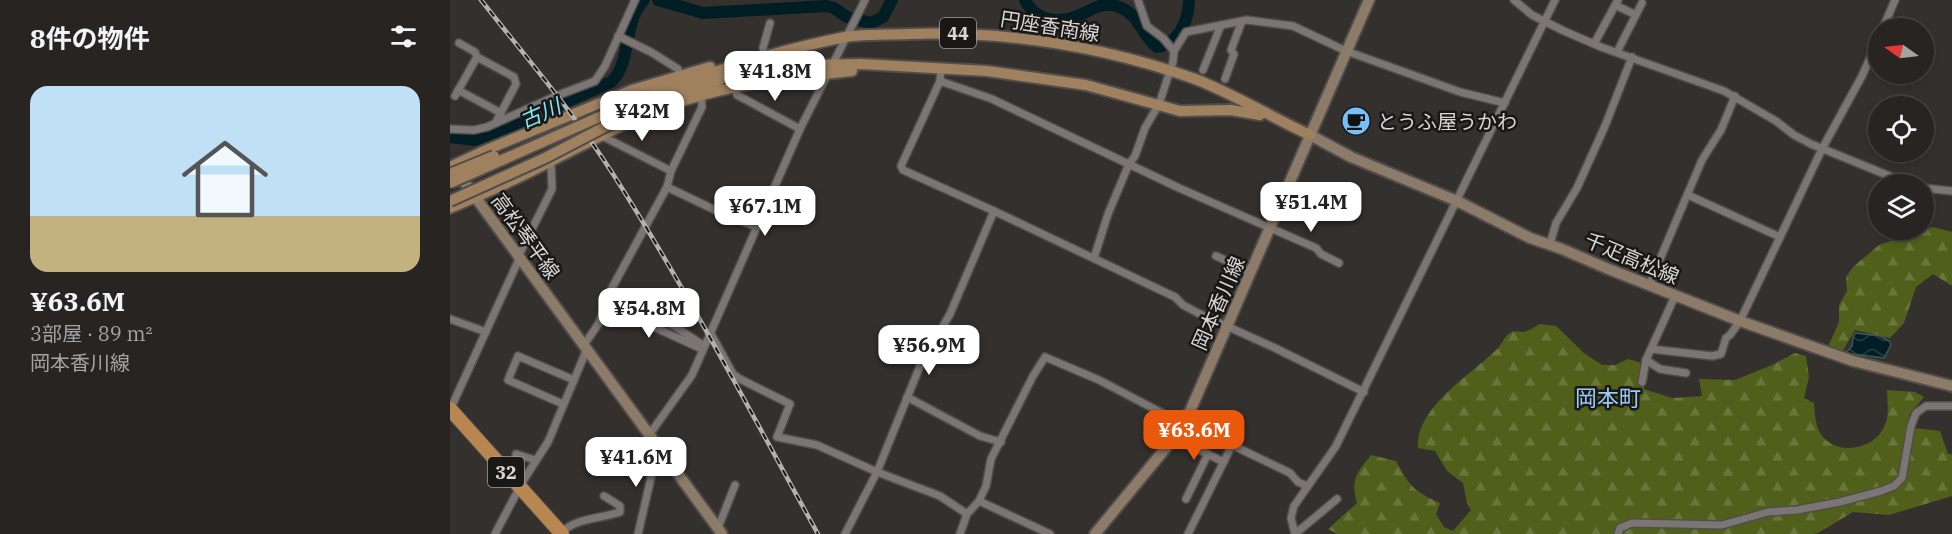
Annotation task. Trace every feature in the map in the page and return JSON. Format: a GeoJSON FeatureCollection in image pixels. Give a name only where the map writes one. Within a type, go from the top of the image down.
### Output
{"type":"FeatureCollection","features":[{"type":"Feature","properties":{"kind":"highway","name":"32"},"geometry":{"type":"LineString","coordinates":[[450,410],[518,491]]}},
{"type":"Feature","properties":{"kind":"highway","name":"32"},"geometry":{"type":"LineString","coordinates":[[450,422],[558,534]]}},
{"type":"Feature","properties":{"kind":"main road","name":"岡本香川線"},"geometry":{"type":"LineString","coordinates":[[1095,534],[1183,424],[1228,326],[1369,0]]}},
{"type":"Feature","properties":{"kind":"main road","name":"円座香南線"},"geometry":{"type":"LineString","coordinates":[[641,103],[751,60],[846,37],[946,33],[995,35],[1090,49],[1170,71],[1229,94],[1310,135]]}},
{"type":"Feature","properties":{"kind":"main road","name":"44"},"geometry":{"type":"LineString","coordinates":[[451,167],[542,125],[632,90],[738,60],[751,60]]}},
{"type":"Feature","properties":{"kind":"main road","name":"円座香南線"},"geometry":{"type":"LineString","coordinates":[[450,183],[597,117],[695,83],[780,68],[885,67],[1036,77],[1086,85],[1180,111],[1231,110],[1272,117]]}},
{"type":"Feature","properties":{"kind":"main road","name":"44"},"geometry":{"type":"LineString","coordinates":[[450,208],[666,106],[735,87],[830,69]]}},
{"type":"Feature","properties":{"kind":"main road","name":"44"},"geometry":{"type":"LineString","coordinates":[[450,201],[537,162],[641,103]]}},
{"type":"Feature","properties":{"kind":"main road","name":"44"},"geometry":{"type":"LineString","coordinates":[[451,167],[597,117]]}},
{"type":"Feature","properties":{"kind":"main road","name":"千疋高松線"},"geometry":{"type":"LineString","coordinates":[[1310,135],[1351,157],[1457,201],[1530,238],[1550,244],[1676,296],[1853,361],[1952,386]]}},
{"type":"Feature","properties":{"kind":"main road","name":"高松琴平線"},"geometry":{"type":"LineString","coordinates":[[451,167],[476,197],[720,531]]}},
{"type":"Feature","properties":{"kind":"street"},"geometry":{"type":"LineString","coordinates":[[450,129],[474,130],[596,81],[624,38],[635,0]]}},
{"type":"Feature","properties":{"kind":"street"},"geometry":{"type":"LineString","coordinates":[[649,435],[692,375],[800,129],[865,0]]}},
{"type":"Feature","properties":{"kind":"street"},"geometry":{"type":"LineString","coordinates":[[1138,0],[1147,26],[1172,50]]}},
{"type":"Feature","properties":{"kind":"street"},"geometry":{"type":"LineString","coordinates":[[1514,0],[1532,15],[1594,44],[1735,96],[1794,135],[1884,174]]}},
{"type":"Feature","properties":{"kind":"street"},"geometry":{"type":"LineString","coordinates":[[1337,499],[1295,534],[1291,518],[1292,512],[1307,486],[1336,446],[1364,392],[1555,0]]}},
{"type":"Feature","properties":{"kind":"street"},"geometry":{"type":"LineString","coordinates":[[1887,18],[1895,0]]}},
{"type":"Feature","properties":{"kind":"street"},"geometry":{"type":"LineString","coordinates":[[1594,44],[1616,3],[1635,15]]}},
{"type":"Feature","properties":{"kind":"street"},"geometry":{"type":"LineString","coordinates":[[1617,52],[1642,3]]}},
{"type":"Feature","properties":{"kind":"street"},"geometry":{"type":"LineString","coordinates":[[1225,79],[1234,54],[1231,50],[1242,21]]}},
{"type":"Feature","properties":{"kind":"street"},"geometry":{"type":"LineString","coordinates":[[1094,258],[1108,214],[1129,164],[1159,104],[1170,71],[1172,50],[1186,32],[1242,21],[1293,26],[1346,51],[1460,92],[1505,103]]}},
{"type":"Feature","properties":{"kind":"street"},"geometry":{"type":"LineString","coordinates":[[764,57],[763,48],[770,23]]}},
{"type":"Feature","properties":{"kind":"street"},"geometry":{"type":"LineString","coordinates":[[1203,70],[1221,25]]}},
{"type":"Feature","properties":{"kind":"street"},"geometry":{"type":"LineString","coordinates":[[624,38],[678,69],[680,75]]}},
{"type":"Feature","properties":{"kind":"street"},"geometry":{"type":"LineString","coordinates":[[459,43],[474,52],[477,57],[514,77],[516,84],[496,122]]}},
{"type":"Feature","properties":{"kind":"street"},"geometry":{"type":"LineString","coordinates":[[477,57],[456,93],[501,113]]}},
{"type":"Feature","properties":{"kind":"street"},"geometry":{"type":"LineString","coordinates":[[1550,244],[1556,223],[1577,188],[1605,126],[1632,57]]}},
{"type":"Feature","properties":{"kind":"street"},"geometry":{"type":"LineString","coordinates":[[1651,349],[1712,356],[1721,354],[1726,338],[1740,321],[1822,149],[1868,62]]}},
{"type":"Feature","properties":{"kind":"street"},"geometry":{"type":"LineString","coordinates":[[941,69],[940,81],[901,166],[903,170],[1175,297],[1183,306],[1364,392]]}},
{"type":"Feature","properties":{"kind":"street"},"geometry":{"type":"LineString","coordinates":[[940,81],[1004,104],[1129,164],[1316,248],[1321,254],[1339,263]]}},
{"type":"Feature","properties":{"kind":"street"},"geometry":{"type":"LineString","coordinates":[[735,87],[737,95],[800,129]]}},
{"type":"Feature","properties":{"kind":"street"},"geometry":{"type":"LineString","coordinates":[[495,534],[535,460],[548,442],[585,347],[599,322],[615,283],[667,187],[671,171],[702,107],[701,95]]}},
{"type":"Feature","properties":{"kind":"street"},"geometry":{"type":"LineString","coordinates":[[1649,285],[1702,160],[1721,130],[1735,96]]}},
{"type":"Feature","properties":{"kind":"street"},"geometry":{"type":"LineString","coordinates":[[534,107],[542,125]]}},
{"type":"Feature","properties":{"kind":"street"},"geometry":{"type":"LineString","coordinates":[[602,136],[671,171]]}},
{"type":"Feature","properties":{"kind":"street"},"geometry":{"type":"LineString","coordinates":[[450,410],[518,255],[552,189],[551,162]]}},
{"type":"Feature","properties":{"kind":"street"},"geometry":{"type":"LineString","coordinates":[[667,187],[756,227]]}},
{"type":"Feature","properties":{"kind":"street"},"geometry":{"type":"LineString","coordinates":[[1934,189],[1952,191]]}},
{"type":"Feature","properties":{"kind":"street"},"geometry":{"type":"LineString","coordinates":[[1688,195],[1780,237]]}},
{"type":"Feature","properties":{"kind":"street"},"geometry":{"type":"LineString","coordinates":[[845,534],[877,472],[920,366],[950,314],[994,211]]}},
{"type":"Feature","properties":{"kind":"street"},"geometry":{"type":"LineString","coordinates":[[1216,256],[1251,272]]}},
{"type":"Feature","properties":{"kind":"street"},"geometry":{"type":"LineString","coordinates":[[1642,382],[1646,360],[1676,296]]}},
{"type":"Feature","properties":{"kind":"street"},"geometry":{"type":"LineString","coordinates":[[606,305],[703,348]]}},
{"type":"Feature","properties":{"kind":"street"},"geometry":{"type":"LineString","coordinates":[[661,317],[703,348]]}},
{"type":"Feature","properties":{"kind":"street"},"geometry":{"type":"LineString","coordinates":[[450,319],[486,332]]}},
{"type":"Feature","properties":{"kind":"street"},"geometry":{"type":"LineString","coordinates":[[711,334],[733,374],[790,404],[777,438],[818,446],[940,496],[967,514]]}},
{"type":"Feature","properties":{"kind":"street"},"geometry":{"type":"LineString","coordinates":[[563,404],[508,380],[518,356],[574,380]]}},
{"type":"Feature","properties":{"kind":"street"},"geometry":{"type":"LineString","coordinates":[[960,534],[967,514],[979,501],[986,486],[991,459],[1045,357],[1099,380],[1183,424]]}},
{"type":"Feature","properties":{"kind":"street"},"geometry":{"type":"LineString","coordinates":[[1646,360],[1660,369],[1686,373]]}},
{"type":"Feature","properties":{"kind":"street"},"geometry":{"type":"LineString","coordinates":[[907,397],[980,436],[1000,442]]}},
{"type":"Feature","properties":{"kind":"street"},"geometry":{"type":"LineString","coordinates":[[1618,534],[1620,528],[1632,524],[1722,525],[1768,512],[1808,508],[1881,491],[1894,486],[1902,478],[1911,426],[1916,413],[1926,406],[1952,406]]}},
{"type":"Feature","properties":{"kind":"street"},"geometry":{"type":"LineString","coordinates":[[1174,438],[1224,462]]}},
{"type":"Feature","properties":{"kind":"street"},"geometry":{"type":"LineString","coordinates":[[1188,534],[1232,445],[1290,473],[1298,482],[1307,486]]}},
{"type":"Feature","properties":{"kind":"street"},"geometry":{"type":"LineString","coordinates":[[638,534],[658,447]]}},
{"type":"Feature","properties":{"kind":"street"},"geometry":{"type":"LineString","coordinates":[[516,454],[535,460]]}},
{"type":"Feature","properties":{"kind":"street"},"geometry":{"type":"LineString","coordinates":[[1186,499],[1208,454]]}},
{"type":"Feature","properties":{"kind":"street"},"geometry":{"type":"LineString","coordinates":[[720,531],[735,484]]}},
{"type":"Feature","properties":{"kind":"street"},"geometry":{"type":"LineString","coordinates":[[558,534],[569,526],[583,521],[620,512],[620,506],[604,496]]}},
{"type":"Feature","properties":{"kind":"street"},"geometry":{"type":"LineString","coordinates":[[979,501],[1050,534]]}},
{"type":"Feature","properties":{"kind":"green space"},"geometry":{"type":"Polygon","coordinates":[[[1934,227],[1952,232],[1952,286],[1933,274],[1916,287],[1904,323],[1890,338],[1855,330],[1842,352],[1827,349],[1839,322],[1839,305],[1847,291],[1846,277],[1853,267],[1879,245],[1894,240],[1934,240],[1934,227]]]}},
{"type":"Feature","properties":{"kind":"green space"},"geometry":{"type":"Polygon","coordinates":[[[1540,324],[1556,326],[1584,353],[1602,365],[1615,365],[1628,359],[1645,364],[1644,389],[1672,398],[1702,396],[1699,379],[1735,380],[1795,353],[1806,356],[1809,377],[1804,398],[1814,403],[1816,422],[1821,434],[1831,444],[1839,447],[1857,447],[1866,444],[1880,434],[1887,418],[1887,390],[1915,392],[1924,397],[1909,415],[1914,428],[1940,431],[1948,454],[1952,454],[1952,496],[1889,515],[1853,512],[1813,534],[1337,534],[1328,529],[1357,503],[1354,488],[1356,477],[1371,455],[1396,461],[1413,487],[1440,503],[1436,514],[1444,527],[1453,531],[1471,510],[1467,503],[1463,483],[1447,471],[1435,451],[1418,448],[1420,433],[1436,405],[1499,347],[1508,334],[1523,332],[1540,324]]]}},
{"type":"Feature","properties":{"kind":"water"},"geometry":{"type":"Polygon","coordinates":[[[1855,333],[1880,336],[1889,341],[1891,345],[1884,358],[1846,353],[1852,346],[1855,333]]]}},
{"type":"Feature","properties":{"kind":"waterway","name":"古川"},"geometry":{"type":"LineString","coordinates":[[450,137],[474,140],[486,137],[611,82],[622,65],[633,20],[644,0]]}},
{"type":"Feature","properties":{"kind":"waterway","name":"古川"},"geometry":{"type":"LineString","coordinates":[[658,0],[703,13],[826,6],[834,8],[847,17],[871,23],[883,17],[892,0]]}},
{"type":"Feature","properties":{"kind":"waterway","name":"古川"},"geometry":{"type":"LineString","coordinates":[[1025,0],[1034,12],[1054,20],[1069,18],[1100,6],[1116,6],[1130,14],[1157,47],[1171,42],[1181,30],[1187,15],[1189,0]]}},
{"type":"Feature","properties":{"kind":"railway"},"geometry":{"type":"LineString","coordinates":[[481,0],[566,107],[613,174],[693,307],[818,534]]}},
{"type":"Feature","properties":{"kind":"place","name":"とうふ屋うかわ"},"geometry":{"type":"Point","coordinates":[1356,121]}},
{"type":"Feature","properties":{"kind":"district","name":"岡本町"},"geometry":{"type":"Point","coordinates":[1608,397]}}]}
